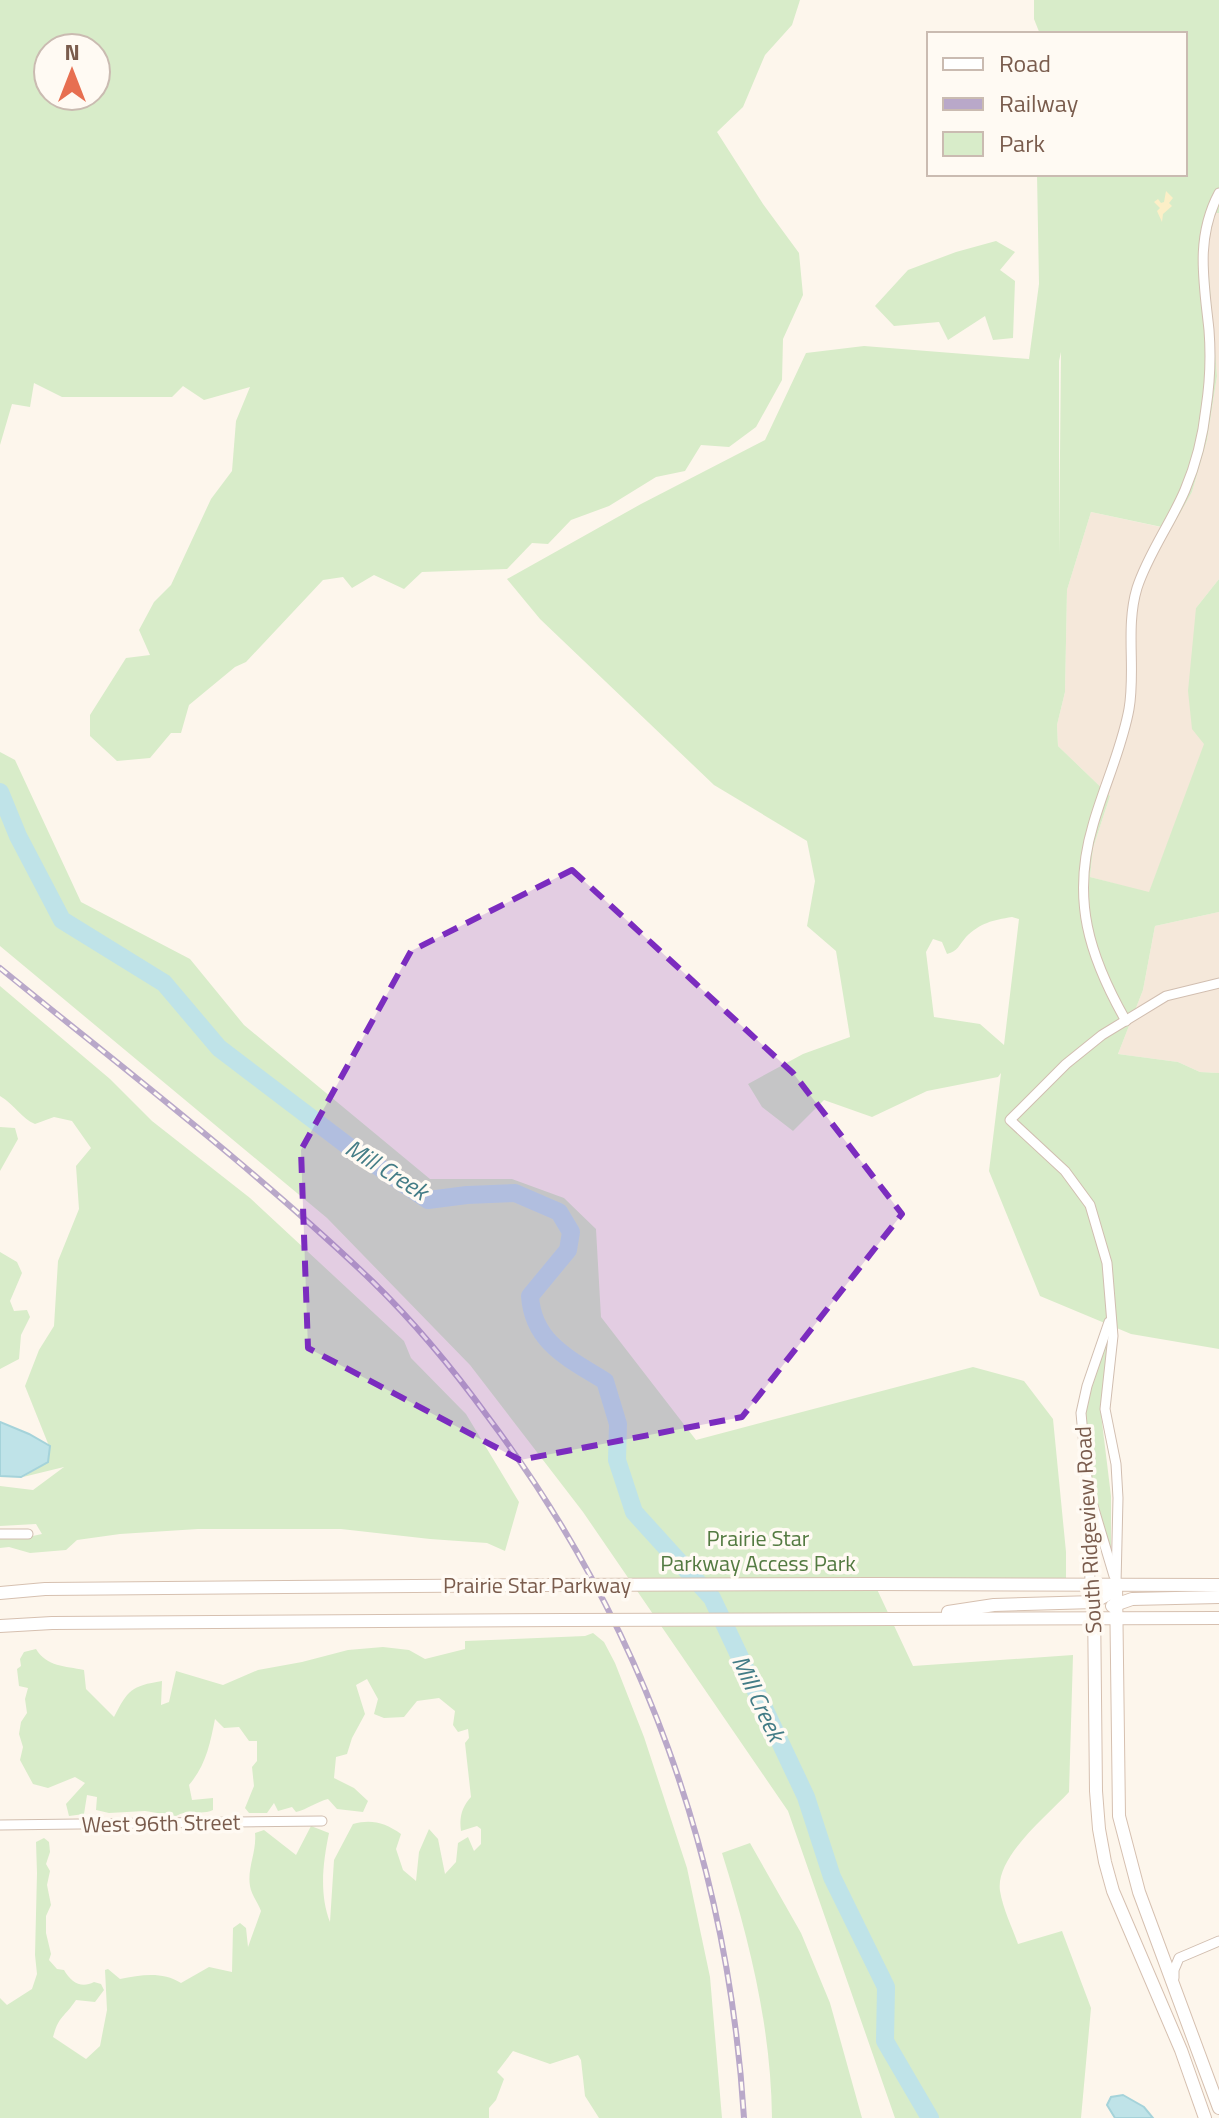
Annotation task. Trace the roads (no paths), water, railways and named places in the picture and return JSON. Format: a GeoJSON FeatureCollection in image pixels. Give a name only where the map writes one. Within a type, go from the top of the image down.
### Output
{"type":"FeatureCollection","features":[{"type":"Feature","properties":{"kind":"main road","name":"South Ridgeview Road"},"geometry":{"type":"LineString","coordinates":[[1090,1584],[1094,1602],[1096,1791],[1105,1862],[1113,1891],[1181,2050],[1205,2118]]}},
{"type":"Feature","properties":{"kind":"main road","name":"South Ridgeview Road"},"geometry":{"type":"LineString","coordinates":[[1116,1584],[1122,1602],[1117,1617],[1119,1816],[1139,1892],[1219,2108]]}},
{"type":"Feature","properties":{"kind":"main road"},"geometry":{"type":"LineString","coordinates":[[928,1618],[994,1605],[1094,1602],[1107,1595],[1116,1584]]}},
{"type":"Feature","properties":{"kind":"main road","name":"Prairie Star Parkway"},"geometry":{"type":"LineString","coordinates":[[0,1593],[45,1589],[549,1585],[1219,1585]]}},
{"type":"Feature","properties":{"kind":"main road"},"geometry":{"type":"LineString","coordinates":[[1093,1618],[1122,1602],[1219,1597]]}},
{"type":"Feature","properties":{"kind":"main road"},"geometry":{"type":"LineString","coordinates":[[1122,1602],[1149,1617]]}},
{"type":"Feature","properties":{"kind":"main road","name":"Prairie Star Parkway"},"geometry":{"type":"LineString","coordinates":[[0,1626],[68,1623],[1219,1618]]}},
{"type":"Feature","properties":{"kind":"street"},"geometry":{"type":"LineString","coordinates":[[1126,1021],[1093,956],[1085,915],[1083,874],[1093,825],[1129,709],[1134,601],[1141,579],[1184,492],[1202,433],[1210,358],[1203,247],[1210,213],[1219,193]]}},
{"type":"Feature","properties":{"kind":"street"},"geometry":{"type":"LineString","coordinates":[[1111,1311],[1107,1263],[1090,1205],[1065,1171],[1010,1120],[1066,1064],[1126,1021],[1166,996],[1219,983]]}},
{"type":"Feature","properties":{"kind":"street","name":"South Ridgeview Road"},"geometry":{"type":"LineString","coordinates":[[1090,1584],[1088,1489],[1081,1413],[1111,1311]]}},
{"type":"Feature","properties":{"kind":"street","name":"South Ridgeview Road"},"geometry":{"type":"LineString","coordinates":[[1111,1311],[1113,1336],[1105,1409],[1116,1464],[1116,1584]]}},
{"type":"Feature","properties":{"kind":"street"},"geometry":{"type":"LineString","coordinates":[[1088,1489],[1116,1584]]}},
{"type":"Feature","properties":{"kind":"street"},"geometry":{"type":"LineString","coordinates":[[0,1534],[28,1534]]}},
{"type":"Feature","properties":{"kind":"street","name":"West 96th Street"},"geometry":{"type":"LineString","coordinates":[[0,1825],[322,1821]]}},
{"type":"Feature","properties":{"kind":"street"},"geometry":{"type":"LineString","coordinates":[[1173,1985],[1179,1958],[1219,1941]]}},
{"type":"Feature","properties":{"kind":"street"},"geometry":{"type":"LineString","coordinates":[[1160,1949],[1179,1958]]}},
{"type":"Feature","properties":{"kind":"water"},"geometry":{"type":"Polygon","coordinates":[[[0,1422],[50,1446],[48,1462],[21,1477],[0,1476],[0,1422]]]}},
{"type":"Feature","properties":{"kind":"water"},"geometry":{"type":"Polygon","coordinates":[[[1123,2095],[1144,2107],[1153,2118],[1115,2118],[1107,2105],[1111,2097],[1123,2095]]]}},
{"type":"Feature","properties":{"kind":"waterway","name":"Mill Creek"},"geometry":{"type":"LineString","coordinates":[[0,792],[18,836],[62,920],[164,983],[219,1048],[352,1149],[428,1200],[515,1193],[559,1212],[571,1232],[568,1250],[530,1296],[538,1326],[556,1348],[605,1381],[618,1424],[617,1460],[634,1512],[712,1598],[806,1797],[832,1877],[886,1987],[885,2041],[930,2118]]}},
{"type":"Feature","properties":{"kind":"railway"},"geometry":{"type":"LineString","coordinates":[[0,968],[236,1160],[372,1281],[418,1329],[461,1381],[543,1496],[591,1577],[633,1662],[668,1748],[697,1838],[719,1929],[735,2023],[744,2118]]}},
{"type":"Feature","properties":{"kind":"park label","name":"Prairie Star Parkway Access Park"},"geometry":{"type":"Point","coordinates":[758,1550]}}]}
